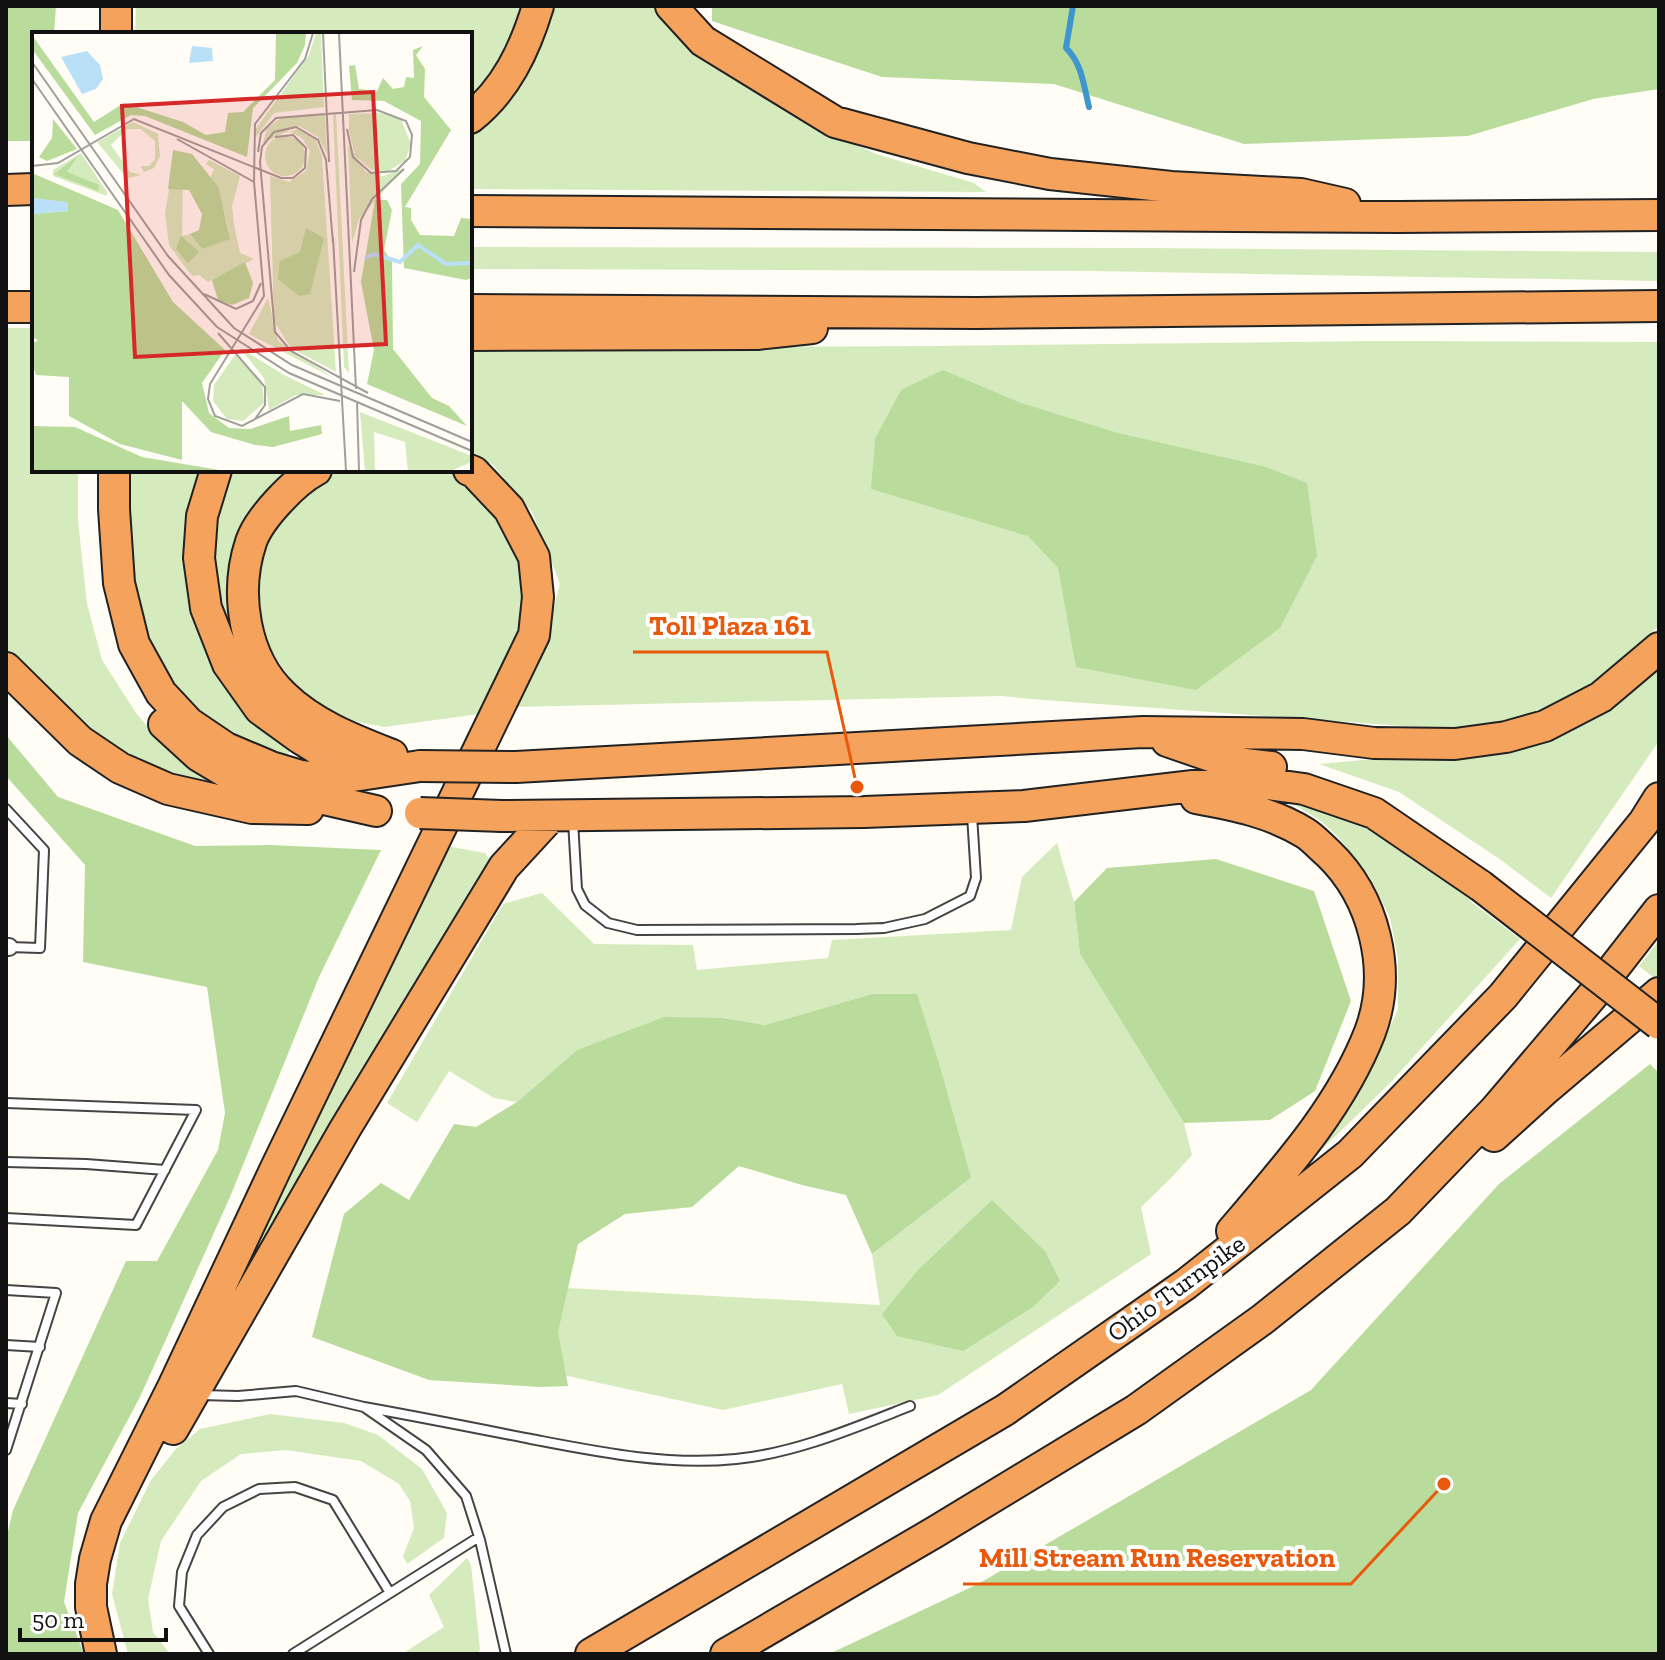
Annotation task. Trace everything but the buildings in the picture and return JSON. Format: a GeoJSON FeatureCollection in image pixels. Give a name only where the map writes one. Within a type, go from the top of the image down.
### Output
{"type":"FeatureCollection","features":[{"type":"Feature","properties":{"kind":"highway"},"geometry":{"type":"LineString","coordinates":[[97,6],[98,32]]}},
{"type":"Feature","properties":{"kind":"highway"},"geometry":{"type":"LineString","coordinates":[[116,6],[116,32]]}},
{"type":"Feature","properties":{"kind":"highway"},"geometry":{"type":"LineString","coordinates":[[472,116],[486,106],[511,72],[528,40],[538,6]]}},
{"type":"Feature","properties":{"kind":"highway"},"geometry":{"type":"LineString","coordinates":[[671,6],[703,41],[835,122],[968,158],[1050,174],[1171,187],[1301,194],[1398,217]]}},
{"type":"Feature","properties":{"kind":"highway"},"geometry":{"type":"LineString","coordinates":[[6,190],[32,189]]}},
{"type":"Feature","properties":{"kind":"highway"},"geometry":{"type":"LineString","coordinates":[[6,208],[32,208]]}},
{"type":"Feature","properties":{"kind":"highway"},"geometry":{"type":"LineString","coordinates":[[472,211],[1398,217],[1659,215]]}},
{"type":"Feature","properties":{"kind":"highway"},"geometry":{"type":"LineString","coordinates":[[472,310],[977,313],[1659,306]]}},
{"type":"Feature","properties":{"kind":"highway"},"geometry":{"type":"LineString","coordinates":[[6,307],[32,307]]}},
{"type":"Feature","properties":{"kind":"highway"},"geometry":{"type":"LineString","coordinates":[[472,335],[757,334],[977,313]]}},
{"type":"Feature","properties":{"kind":"highway"},"geometry":{"type":"LineString","coordinates":[[118,1654],[109,1632],[106,1588],[114,1544],[183,1390],[276,1168],[534,635],[538,597],[534,557],[509,509],[472,471]]}},
{"type":"Feature","properties":{"kind":"highway"},"geometry":{"type":"LineString","coordinates":[[95,472],[104,605],[127,671],[156,717],[199,756],[229,774],[262,785],[376,811]]}},
{"type":"Feature","properties":{"kind":"highway"},"geometry":{"type":"LineString","coordinates":[[114,472],[119,583],[134,644],[161,693],[189,723],[226,748],[301,776],[333,779],[420,766]]}},
{"type":"Feature","properties":{"kind":"highway"},"geometry":{"type":"LineString","coordinates":[[215,472],[202,516],[199,558],[206,608],[228,664],[260,709],[321,751],[345,759],[420,766],[516,767],[1143,732],[1303,734],[1374,743],[1455,744],[1506,737],[1545,726],[1601,697],[1659,648]]}},
{"type":"Feature","properties":{"kind":"highway"},"geometry":{"type":"LineString","coordinates":[[312,472],[276,503],[252,539],[243,577],[245,620],[258,663],[283,696],[314,720],[420,766]]}},
{"type":"Feature","properties":{"kind":"highway"},"geometry":{"type":"LineString","coordinates":[[6,668],[80,741],[120,768],[168,789],[252,808],[502,816],[864,812],[1024,806],[1193,786],[1268,784],[1304,789],[1374,813],[1484,877],[1659,1024]]}},
{"type":"Feature","properties":{"kind":"highway"},"geometry":{"type":"LineString","coordinates":[[1143,732],[1228,762],[1315,773],[1392,806],[1484,877],[1659,1003]]}},
{"type":"Feature","properties":{"kind":"highway"},"geometry":{"type":"LineString","coordinates":[[1154,791],[1236,805],[1273,816],[1308,834],[1337,861],[1360,894],[1375,933],[1381,975],[1371,1030],[1349,1077],[1297,1154],[1186,1284]]}},
{"type":"Feature","properties":{"kind":"highway","name":"Ohio Turnpike"},"geometry":{"type":"LineString","coordinates":[[591,1654],[1005,1410],[1186,1284],[1350,1154],[1503,996],[1644,822],[1659,798]]}},
{"type":"Feature","properties":{"kind":"highway"},"geometry":{"type":"LineString","coordinates":[[101,1654],[91,1607],[91,1584],[106,1521],[504,867],[562,816]]}},
{"type":"Feature","properties":{"kind":"highway"},"geometry":{"type":"LineString","coordinates":[[729,1652],[1136,1410],[1263,1319],[1398,1211],[1495,1110],[1592,996],[1659,910]]}},
{"type":"Feature","properties":{"kind":"highway"},"geometry":{"type":"LineString","coordinates":[[1398,1211],[1448,1176],[1659,993]]}},
{"type":"Feature","properties":{"kind":"lane"},"geometry":{"type":"LineString","coordinates":[[562,816],[577,889],[585,905],[608,923],[637,930],[856,929],[884,928],[925,919],[970,896],[976,878],[972,807]]}},
{"type":"Feature","properties":{"kind":"lane"},"geometry":{"type":"LineString","coordinates":[[6,809],[44,850],[40,948],[8,947]]}},
{"type":"Feature","properties":{"kind":"lane"},"geometry":{"type":"LineString","coordinates":[[6,1103],[196,1110],[136,1225],[6,1218]]}},
{"type":"Feature","properties":{"kind":"lane"},"geometry":{"type":"LineString","coordinates":[[6,1162],[165,1170]]}},
{"type":"Feature","properties":{"kind":"lane"},"geometry":{"type":"LineString","coordinates":[[6,1290],[56,1293],[6,1450]]}},
{"type":"Feature","properties":{"kind":"lane"},"geometry":{"type":"LineString","coordinates":[[6,1345],[40,1347]]}},
{"type":"Feature","properties":{"kind":"lane"},"geometry":{"type":"LineString","coordinates":[[183,1390],[238,1396],[296,1391],[610,1454],[688,1462],[738,1459],[784,1450],[910,1406]]}},
{"type":"Feature","properties":{"kind":"lane"},"geometry":{"type":"LineString","coordinates":[[6,1403],[22,1404]]}},
{"type":"Feature","properties":{"kind":"lane"},"geometry":{"type":"LineString","coordinates":[[364,1407],[426,1450],[466,1496],[479,1537],[506,1654]]}},
{"type":"Feature","properties":{"kind":"lane"},"geometry":{"type":"LineString","coordinates":[[209,1654],[179,1606],[182,1572],[197,1535],[223,1507],[259,1489],[295,1487],[333,1500],[390,1593]]}},
{"type":"Feature","properties":{"kind":"lane"},"geometry":{"type":"LineString","coordinates":[[293,1654],[479,1537]]}},
{"type":"Feature","properties":{"kind":"green space"},"geometry":{"type":"Polygon","coordinates":[[[6,6],[56,6],[54,32],[32,32],[32,141],[6,141],[6,6]]]}},
{"type":"Feature","properties":{"kind":"green space"},"geometry":{"type":"Polygon","coordinates":[[[136,6],[520,6],[512,33],[496,65],[472,99],[472,32],[135,32],[136,6]]]}},
{"type":"Feature","properties":{"kind":"green space"},"geometry":{"type":"Polygon","coordinates":[[[547,6],[658,6],[704,58],[762,95],[876,154],[974,183],[986,192],[472,189],[472,132],[547,6]]]}},
{"type":"Feature","properties":{"kind":"green space"},"geometry":{"type":"Polygon","coordinates":[[[712,6],[1659,6],[1659,89],[1593,99],[1468,136],[1244,144],[1054,84],[882,77],[712,21],[712,6]]]}},
{"type":"Feature","properties":{"kind":"green space"},"geometry":{"type":"Polygon","coordinates":[[[472,247],[1659,252],[1659,281],[1091,271],[472,269],[472,247]]]}},
{"type":"Feature","properties":{"kind":"green space"},"geometry":{"type":"Polygon","coordinates":[[[6,328],[32,328],[32,472],[78,472],[78,521],[87,604],[102,660],[136,713],[158,739],[252,798],[159,774],[116,749],[41,695],[6,662],[6,328]]]}},
{"type":"Feature","properties":{"kind":"green space"},"geometry":{"type":"Polygon","coordinates":[[[1377,341],[1659,342],[1659,625],[1622,663],[1548,716],[1475,730],[1001,696],[513,707],[538,666],[560,584],[532,512],[492,464],[472,455],[472,351],[1377,341]]]}},
{"type":"Feature","properties":{"kind":"green space"},"geometry":{"type":"Polygon","coordinates":[[[943,370],[1021,403],[1118,433],[1266,467],[1307,483],[1317,556],[1280,628],[1196,690],[1076,667],[1058,568],[1028,536],[871,489],[875,439],[901,390],[943,370]]]}},
{"type":"Feature","properties":{"kind":"green space"},"geometry":{"type":"Polygon","coordinates":[[[129,472],[208,472],[189,581],[292,741],[287,759],[241,742],[195,708],[161,672],[138,613],[128,523],[129,472]]]}},
{"type":"Feature","properties":{"kind":"green space"},"geometry":{"type":"Polygon","coordinates":[[[229,472],[286,472],[275,481],[252,510],[239,656],[215,598],[212,510],[229,472]]]}},
{"type":"Feature","properties":{"kind":"green space"},"geometry":{"type":"Polygon","coordinates":[[[458,472],[483,488],[524,561],[524,619],[479,714],[384,727],[358,722],[327,710],[291,681],[266,642],[257,609],[259,560],[277,523],[326,473],[458,472]]]}},
{"type":"Feature","properties":{"kind":"green space"},"geometry":{"type":"Polygon","coordinates":[[[1659,664],[1659,741],[1551,898],[1501,860],[1399,792],[1319,764],[1452,752],[1514,752],[1606,708],[1659,664]]]}},
{"type":"Feature","properties":{"kind":"green space"},"geometry":{"type":"Polygon","coordinates":[[[6,735],[58,797],[195,846],[270,845],[381,850],[319,977],[230,1197],[140,1397],[78,1513],[64,1602],[84,1654],[6,1654],[6,1540],[13,1510],[126,1261],[157,1261],[218,1150],[225,1113],[207,987],[83,962],[85,865],[6,776],[6,735]]]}},
{"type":"Feature","properties":{"kind":"green space"},"geometry":{"type":"Polygon","coordinates":[[[1295,805],[1316,806],[1392,837],[1474,894],[1470,901],[1520,939],[1390,1083],[1314,1157],[1373,1065],[1398,1009],[1398,958],[1390,918],[1370,877],[1339,838],[1321,821],[1295,805]]]}},
{"type":"Feature","properties":{"kind":"green space"},"geometry":{"type":"Polygon","coordinates":[[[1057,843],[1074,902],[1080,954],[1184,1123],[1192,1155],[1141,1207],[1151,1254],[938,1395],[849,1414],[842,1384],[723,1410],[421,1344],[423,1280],[880,1305],[872,1254],[971,1178],[872,994],[765,1025],[723,1018],[577,1050],[517,1102],[494,1098],[449,1071],[417,1122],[387,1103],[503,904],[542,893],[594,944],[693,945],[697,970],[828,958],[832,940],[1011,930],[1022,877],[1057,843]]]}},
{"type":"Feature","properties":{"kind":"green space"},"geometry":{"type":"Polygon","coordinates":[[[447,846],[485,853],[490,860],[243,1291],[224,1300],[447,846]]]}},
{"type":"Feature","properties":{"kind":"green space"},"geometry":{"type":"Polygon","coordinates":[[[1216,859],[1314,891],[1351,1001],[1315,1091],[1270,1120],[1184,1123],[1080,954],[1074,902],[1107,868],[1216,859]]]}},
{"type":"Feature","properties":{"kind":"green space"},"geometry":{"type":"Polygon","coordinates":[[[1659,940],[1659,980],[1658,981],[1639,966],[1659,940]]]}},
{"type":"Feature","properties":{"kind":"green space"},"geometry":{"type":"Polygon","coordinates":[[[872,994],[917,994],[971,1178],[872,1254],[846,1195],[739,1166],[692,1207],[625,1214],[578,1244],[558,1332],[568,1386],[429,1380],[312,1337],[344,1214],[381,1183],[409,1200],[454,1124],[476,1127],[517,1102],[577,1050],[664,1017],[723,1018],[765,1025],[872,994]]]}},
{"type":"Feature","properties":{"kind":"green space"},"geometry":{"type":"Polygon","coordinates":[[[1650,1064],[1659,1073],[1659,1654],[829,1654],[978,1584],[1311,1390],[1499,1184],[1650,1064]]]}},
{"type":"Feature","properties":{"kind":"green space"},"geometry":{"type":"Polygon","coordinates":[[[992,1200],[1045,1251],[1060,1281],[1033,1307],[963,1351],[897,1336],[882,1314],[919,1269],[992,1200]]]}},
{"type":"Feature","properties":{"kind":"green space"},"geometry":{"type":"Polygon","coordinates":[[[270,1414],[344,1423],[378,1435],[422,1469],[447,1513],[444,1538],[407,1564],[403,1556],[414,1528],[410,1501],[399,1484],[361,1461],[286,1450],[241,1454],[201,1481],[161,1541],[148,1599],[153,1632],[170,1654],[128,1654],[112,1594],[120,1543],[151,1480],[176,1449],[200,1429],[270,1414]]]}},
{"type":"Feature","properties":{"kind":"green space"},"geometry":{"type":"Polygon","coordinates":[[[467,1558],[471,1565],[478,1654],[402,1654],[444,1627],[429,1595],[467,1558]]]}},
{"type":"Feature","properties":{"kind":"waterway"},"geometry":{"type":"LineString","coordinates":[[1073,6],[1066,48],[1079,68],[1089,107]]}},
{"type":"Feature","properties":{"kind":"place","name":"Toll Plaza 161"},"geometry":{"type":"Point","coordinates":[857,787]}},
{"type":"Feature","properties":{"kind":"place","name":"Mill Stream Run Reservation"},"geometry":{"type":"Point","coordinates":[1444,1484]}}]}
